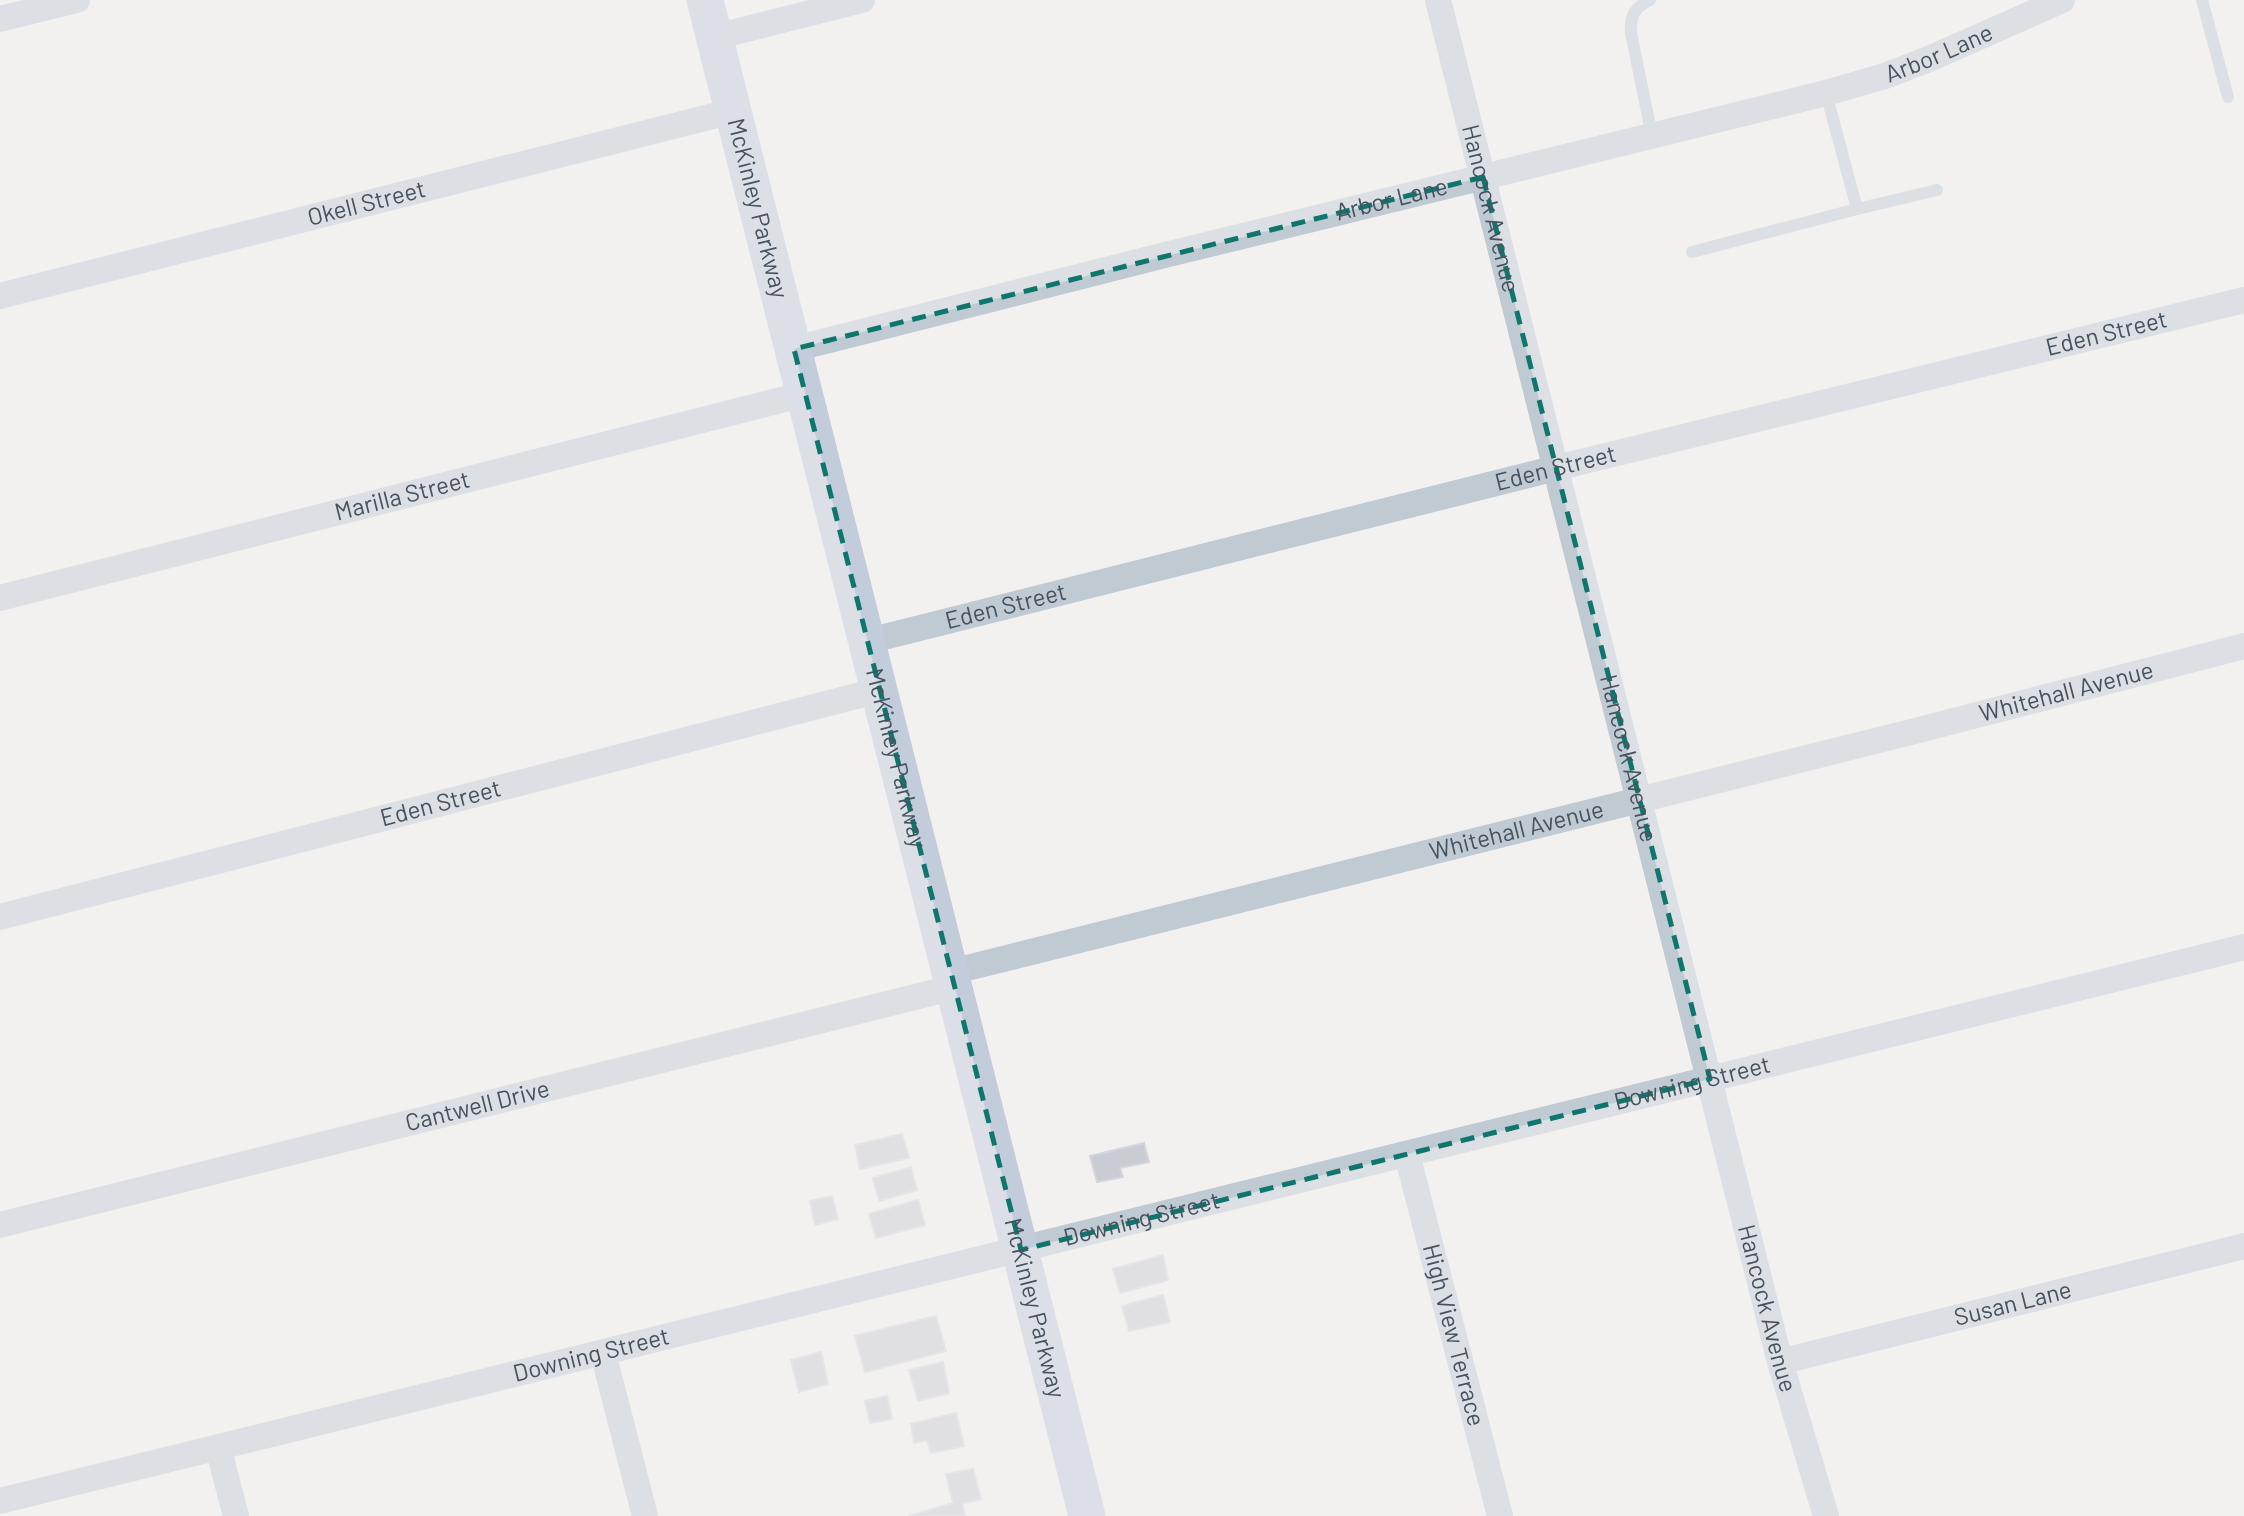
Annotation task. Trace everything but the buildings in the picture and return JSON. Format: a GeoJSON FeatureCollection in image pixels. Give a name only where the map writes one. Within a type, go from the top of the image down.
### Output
{"type":"FeatureCollection","features":[{"type":"Feature","properties":{"kind":"street"},"geometry":{"type":"LineString","coordinates":[[1,14],[77,0]]}},
{"type":"Feature","properties":{"kind":"street","name":"McKinley Parkway"},"geometry":{"type":"LineString","coordinates":[[705,0],[1087,1516]]}},
{"type":"Feature","properties":{"kind":"street"},"geometry":{"type":"LineString","coordinates":[[715,37],[862,0]]}},
{"type":"Feature","properties":{"kind":"street","name":"Hancock Avenue"},"geometry":{"type":"LineString","coordinates":[[1438,0],[1780,1362],[1826,1516]]}},
{"type":"Feature","properties":{"kind":"street","name":"Arbor Lane"},"geometry":{"type":"LineString","coordinates":[[794,349],[1826,93],[1885,76],[1929,59],[2062,0]]}},
{"type":"Feature","properties":{"kind":"street","name":"Okell Street"},"geometry":{"type":"LineString","coordinates":[[0,296],[733,111]]}},
{"type":"Feature","properties":{"kind":"street","name":"Eden Street"},"geometry":{"type":"LineString","coordinates":[[868,641],[1556,468],[2244,300]]}},
{"type":"Feature","properties":{"kind":"street","name":"Marilla Street"},"geometry":{"type":"LineString","coordinates":[[0,598],[805,394]]}},
{"type":"Feature","properties":{"kind":"street","name":"Whitehall Avenue"},"geometry":{"type":"LineString","coordinates":[[953,980],[1640,800],[2244,646]]}},
{"type":"Feature","properties":{"kind":"street","name":"Eden Street"},"geometry":{"type":"LineString","coordinates":[[0,917],[880,690]]}},
{"type":"Feature","properties":{"kind":"street","name":"Downing Street"},"geometry":{"type":"LineString","coordinates":[[0,1501],[2244,947]]}},
{"type":"Feature","properties":{"kind":"street","name":"Cantwell Drive"},"geometry":{"type":"LineString","coordinates":[[0,1225],[953,980]]}},
{"type":"Feature","properties":{"kind":"street","name":"High View Terrace"},"geometry":{"type":"LineString","coordinates":[[1407,1154],[1500,1516]]}},
{"type":"Feature","properties":{"kind":"street","name":"Susan Lane"},"geometry":{"type":"LineString","coordinates":[[1780,1362],[2244,1246]]}},
{"type":"Feature","properties":{"kind":"street"},"geometry":{"type":"LineString","coordinates":[[603,1353],[645,1516]]}},
{"type":"Feature","properties":{"kind":"street"},"geometry":{"type":"LineString","coordinates":[[218,1447],[236,1516]]}},
{"type":"Feature","properties":{"kind":"lane"},"geometry":{"type":"LineString","coordinates":[[1650,0],[1634,10],[1630,20],[1652,136]]}},
{"type":"Feature","properties":{"kind":"lane"},"geometry":{"type":"LineString","coordinates":[[2202,0],[2228,97]]}},
{"type":"Feature","properties":{"kind":"lane"},"geometry":{"type":"LineString","coordinates":[[1826,93],[1857,209]]}},
{"type":"Feature","properties":{"kind":"lane"},"geometry":{"type":"LineString","coordinates":[[1692,252],[1937,190]]}},
{"type":"Feature","properties":{"kind":"highlighted area"},"geometry":{"type":"Polygon","coordinates":[[[1483,177],[1710,1079],[1021,1250],[794,349],[1483,177]]]}}]}
